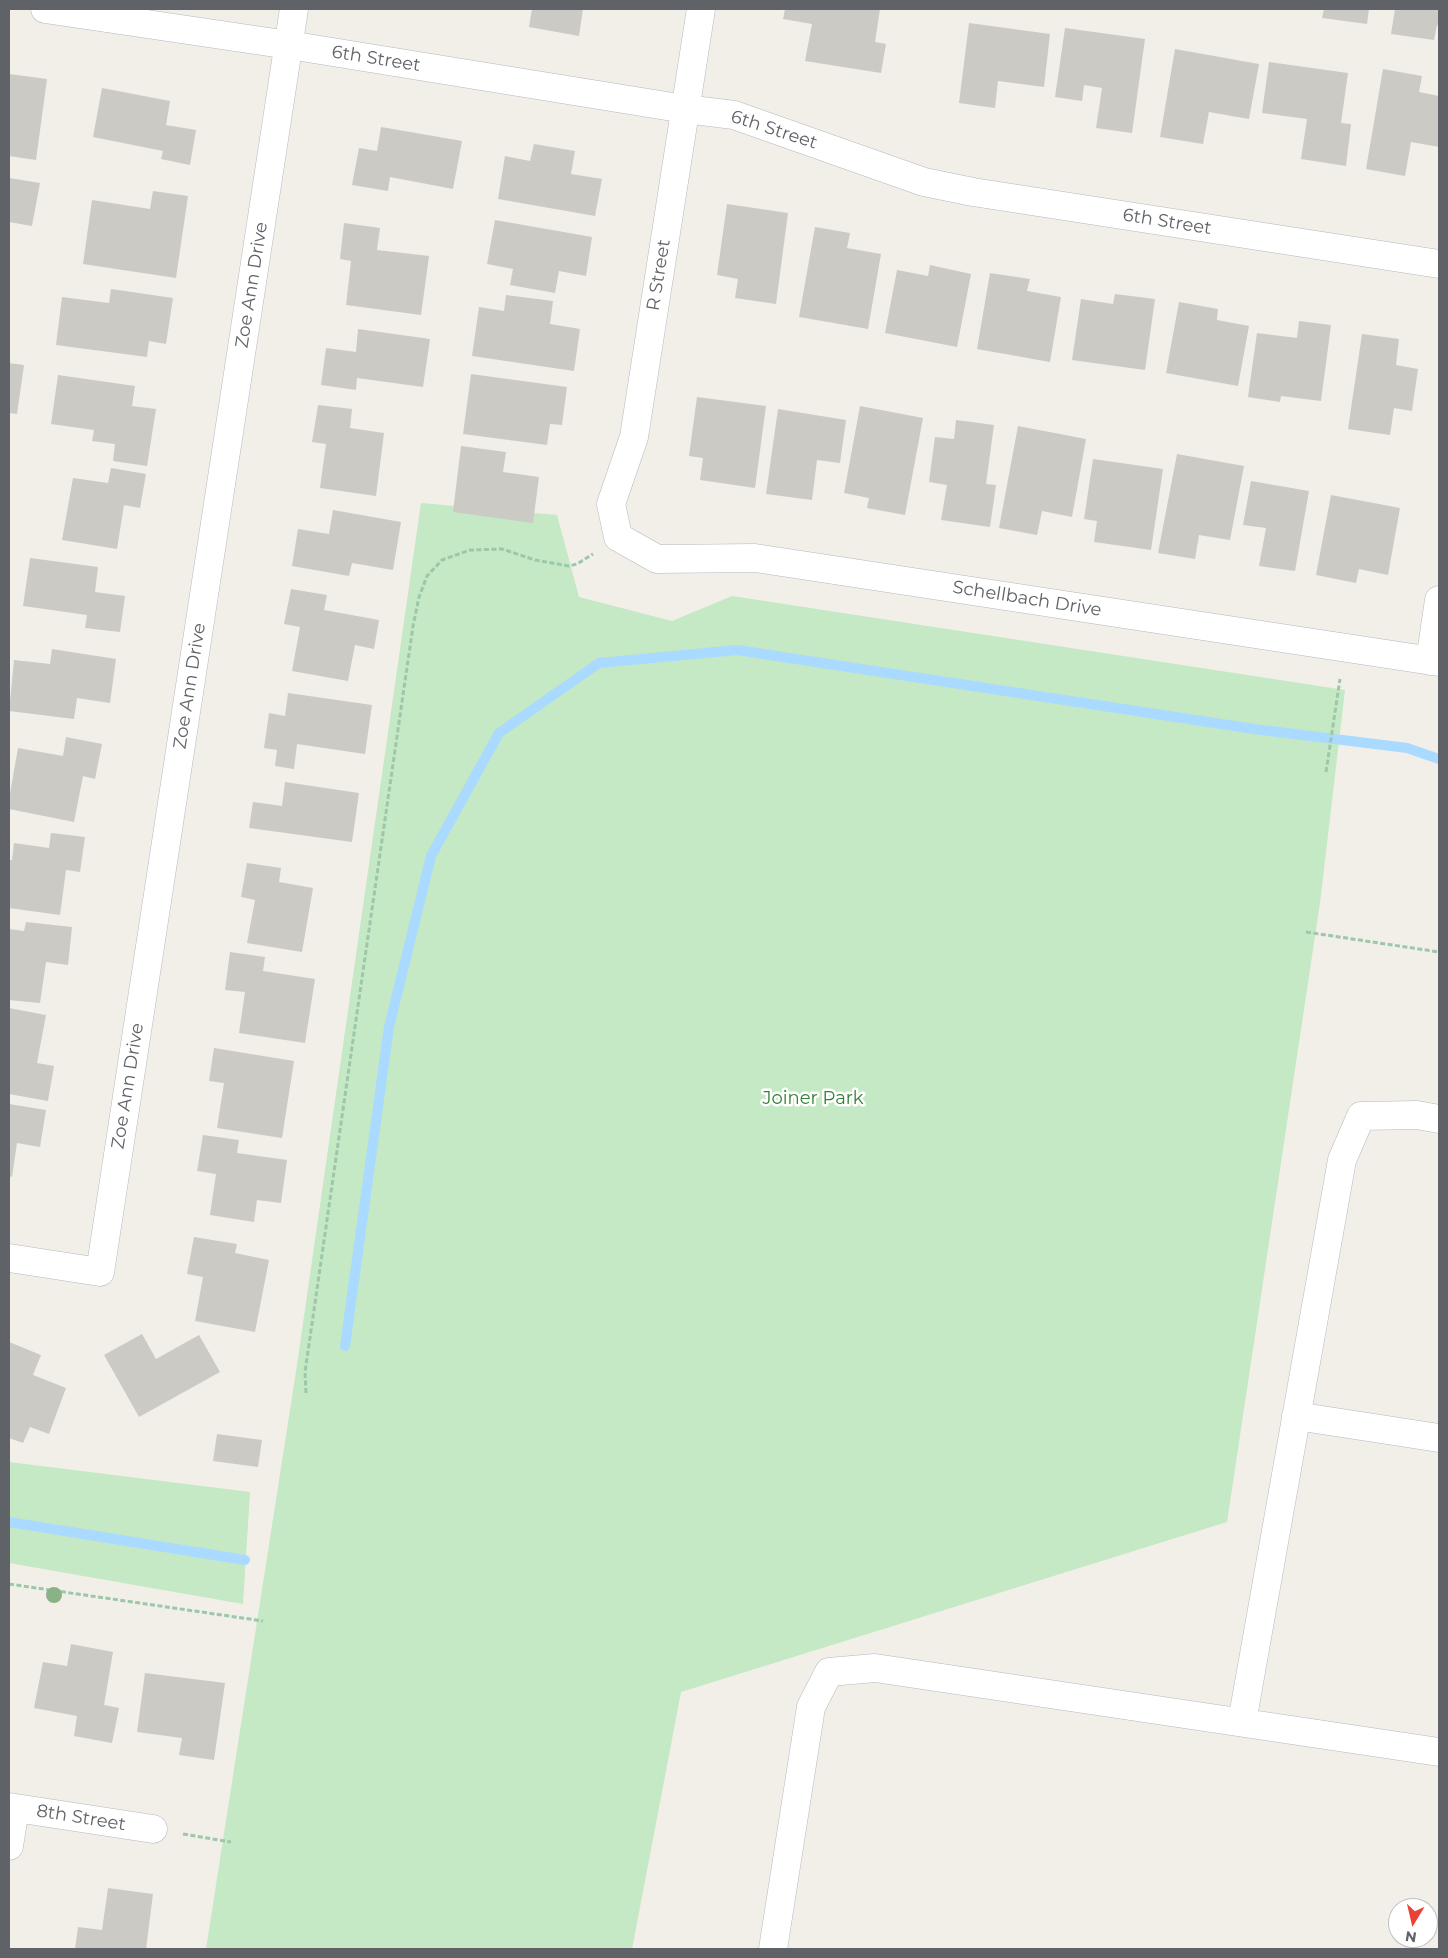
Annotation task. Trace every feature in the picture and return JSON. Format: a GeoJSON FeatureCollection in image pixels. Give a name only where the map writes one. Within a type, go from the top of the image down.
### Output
{"type":"FeatureCollection","features":[{"type":"Feature","properties":{"kind":"street","name":"6th Street"},"geometry":{"type":"LineString","coordinates":[[45,9],[289,45],[685,109],[734,115],[932,183],[973,192],[1439,264]]}},
{"type":"Feature","properties":{"kind":"street","name":"Zoe Ann Drive"},"geometry":{"type":"LineString","coordinates":[[9,1258],[100,1272],[294,9]]}},
{"type":"Feature","properties":{"kind":"street","name":"R Street"},"geometry":{"type":"LineString","coordinates":[[618,537],[611,504],[634,437],[701,9]]}},
{"type":"Feature","properties":{"kind":"street","name":"Schellbach Drive"},"geometry":{"type":"LineString","coordinates":[[618,537],[657,559],[755,558],[1435,661]]}},
{"type":"Feature","properties":{"kind":"street"},"geometry":{"type":"LineString","coordinates":[[1435,661],[1439,600]]}},
{"type":"Feature","properties":{"kind":"street"},"geometry":{"type":"LineString","coordinates":[[1242,1722],[1342,1160],[1361,1116],[1417,1115],[1439,1119]]}},
{"type":"Feature","properties":{"kind":"street"},"geometry":{"type":"LineString","coordinates":[[1296,1416],[1439,1438]]}},
{"type":"Feature","properties":{"kind":"street"},"geometry":{"type":"LineString","coordinates":[[773,1949],[811,1707],[829,1672],[875,1668],[1439,1752]]}},
{"type":"Feature","properties":{"kind":"street"},"geometry":{"type":"LineString","coordinates":[[9,1846],[12,1807]]}},
{"type":"Feature","properties":{"kind":"street","name":"8th Street"},"geometry":{"type":"LineString","coordinates":[[12,1807],[153,1829]]}},
{"type":"Feature","properties":{"kind":"path"},"geometry":{"type":"LineString","coordinates":[[306,1393],[306,1362],[413,626],[419,597],[427,576],[442,560],[470,550],[502,549],[535,560],[569,566],[577,564],[618,537]]}},
{"type":"Feature","properties":{"kind":"path"},"geometry":{"type":"LineString","coordinates":[[1326,772],[1337,704]]}},
{"type":"Feature","properties":{"kind":"path"},"geometry":{"type":"LineString","coordinates":[[1306,932],[1439,952]]}},
{"type":"Feature","properties":{"kind":"path"},"geometry":{"type":"LineString","coordinates":[[9,1584],[263,1622]]}},
{"type":"Feature","properties":{"kind":"path"},"geometry":{"type":"LineString","coordinates":[[153,1829],[230,1842]]}},
{"type":"Feature","properties":{"kind":"green space","name":"Joiner Park"},"geometry":{"type":"Polygon","coordinates":[[[421,503],[557,515],[579,597],[672,621],[732,596],[1345,690],[1320,903],[1227,1522],[681,1692],[632,1949],[206,1949],[297,1365],[421,503]]]}},
{"type":"Feature","properties":{"kind":"green space"},"geometry":{"type":"Polygon","coordinates":[[[9,1462],[250,1492],[243,1604],[9,1563],[9,1462]]]}},
{"type":"Feature","properties":{"kind":"building"},"geometry":{"type":"Polygon","coordinates":[[[532,9],[583,9],[579,36],[529,27],[532,9]]]}},
{"type":"Feature","properties":{"kind":"building"},"geometry":{"type":"Polygon","coordinates":[[[785,9],[880,9],[875,42],[886,44],[881,73],[805,61],[812,24],[783,19],[785,9]]]}},
{"type":"Feature","properties":{"kind":"building"},"geometry":{"type":"Polygon","coordinates":[[[1324,9],[1369,9],[1367,24],[1322,18],[1324,9]]]}},
{"type":"Feature","properties":{"kind":"building"},"geometry":{"type":"Polygon","coordinates":[[[1395,9],[1439,9],[1439,25],[1437,25],[1434,40],[1391,34],[1395,9]]]}},
{"type":"Feature","properties":{"kind":"building"},"geometry":{"type":"Polygon","coordinates":[[[969,23],[1050,34],[1044,87],[998,81],[995,108],[959,103],[969,23]]]}},
{"type":"Feature","properties":{"kind":"building"},"geometry":{"type":"Polygon","coordinates":[[[1065,28],[1145,39],[1132,133],[1096,128],[1102,88],[1084,85],[1082,101],[1055,97],[1065,28]]]}},
{"type":"Feature","properties":{"kind":"building"},"geometry":{"type":"Polygon","coordinates":[[[1175,49],[1259,64],[1249,119],[1209,112],[1203,144],[1160,137],[1175,49]]]}},
{"type":"Feature","properties":{"kind":"building"},"geometry":{"type":"Polygon","coordinates":[[[1269,62],[1348,73],[1341,123],[1351,124],[1346,166],[1301,159],[1307,119],[1262,113],[1269,62]]]}},
{"type":"Feature","properties":{"kind":"building"},"geometry":{"type":"Polygon","coordinates":[[[1383,69],[1422,76],[1419,92],[1439,96],[1439,147],[1411,142],[1405,176],[1366,169],[1383,69]]]}},
{"type":"Feature","properties":{"kind":"building"},"geometry":{"type":"Polygon","coordinates":[[[9,74],[47,79],[36,160],[9,156],[9,74]]]}},
{"type":"Feature","properties":{"kind":"building"},"geometry":{"type":"Polygon","coordinates":[[[102,88],[170,101],[166,125],[196,130],[190,165],[161,159],[163,151],[93,137],[102,88]]]}},
{"type":"Feature","properties":{"kind":"building"},"geometry":{"type":"Polygon","coordinates":[[[381,127],[462,141],[453,189],[390,177],[388,191],[352,185],[359,148],[377,151],[381,127]]]}},
{"type":"Feature","properties":{"kind":"building"},"geometry":{"type":"Polygon","coordinates":[[[534,144],[575,151],[571,174],[602,179],[595,216],[498,199],[505,156],[530,161],[534,144]]]}},
{"type":"Feature","properties":{"kind":"building"},"geometry":{"type":"Polygon","coordinates":[[[9,178],[40,183],[32,226],[9,222],[9,178]]]}},
{"type":"Feature","properties":{"kind":"building"},"geometry":{"type":"Polygon","coordinates":[[[153,191],[188,196],[176,278],[83,264],[92,200],[150,209],[153,191]]]}},
{"type":"Feature","properties":{"kind":"building"},"geometry":{"type":"Polygon","coordinates":[[[727,204],[788,213],[776,304],[735,298],[738,279],[717,275],[727,204]]]}},
{"type":"Feature","properties":{"kind":"building"},"geometry":{"type":"Polygon","coordinates":[[[495,220],[592,237],[586,276],[559,271],[555,293],[510,285],[513,269],[487,264],[495,220]]]}},
{"type":"Feature","properties":{"kind":"building"},"geometry":{"type":"Polygon","coordinates":[[[344,223],[380,228],[377,250],[429,256],[421,315],[346,305],[351,261],[340,259],[344,223]]]}},
{"type":"Feature","properties":{"kind":"building"},"geometry":{"type":"Polygon","coordinates":[[[815,227],[850,233],[847,248],[881,254],[868,329],[799,317],[815,227]]]}},
{"type":"Feature","properties":{"kind":"building"},"geometry":{"type":"Polygon","coordinates":[[[930,265],[971,274],[957,347],[885,333],[897,270],[928,276],[930,265]]]}},
{"type":"Feature","properties":{"kind":"building"},"geometry":{"type":"Polygon","coordinates":[[[990,273],[1030,279],[1027,291],[1061,297],[1050,362],[977,349],[990,273]]]}},
{"type":"Feature","properties":{"kind":"building"},"geometry":{"type":"Polygon","coordinates":[[[111,289],[173,298],[166,344],[149,341],[147,357],[56,345],[62,297],[109,303],[111,289]]]}},
{"type":"Feature","properties":{"kind":"building"},"geometry":{"type":"Polygon","coordinates":[[[1115,294],[1155,299],[1145,370],[1072,360],[1081,299],[1113,304],[1115,294]]]}},
{"type":"Feature","properties":{"kind":"building"},"geometry":{"type":"Polygon","coordinates":[[[506,295],[553,301],[550,324],[580,329],[574,371],[472,356],[479,307],[504,311],[506,295]]]}},
{"type":"Feature","properties":{"kind":"building"},"geometry":{"type":"Polygon","coordinates":[[[1179,302],[1218,309],[1217,320],[1249,326],[1238,386],[1166,373],[1179,302]]]}},
{"type":"Feature","properties":{"kind":"building"},"geometry":{"type":"Polygon","coordinates":[[[1299,321],[1331,325],[1321,401],[1281,396],[1280,402],[1248,397],[1257,333],[1297,338],[1299,321]]]}},
{"type":"Feature","properties":{"kind":"building"},"geometry":{"type":"Polygon","coordinates":[[[358,329],[430,339],[423,387],[357,378],[356,390],[321,385],[326,348],[356,352],[358,329]]]}},
{"type":"Feature","properties":{"kind":"building"},"geometry":{"type":"Polygon","coordinates":[[[1362,334],[1399,339],[1396,365],[1418,369],[1412,411],[1394,408],[1390,435],[1348,429],[1362,334]]]}},
{"type":"Feature","properties":{"kind":"building"},"geometry":{"type":"Polygon","coordinates":[[[9,363],[24,365],[17,414],[9,413],[9,363]]]}},
{"type":"Feature","properties":{"kind":"building"},"geometry":{"type":"Polygon","coordinates":[[[471,374],[567,387],[562,425],[550,424],[547,445],[463,434],[471,374]]]}},
{"type":"Feature","properties":{"kind":"building"},"geometry":{"type":"Polygon","coordinates":[[[58,375],[135,386],[132,406],[156,409],[147,466],[113,461],[115,444],[92,441],[94,430],[51,424],[58,375]]]}},
{"type":"Feature","properties":{"kind":"building"},"geometry":{"type":"Polygon","coordinates":[[[697,397],[766,406],[755,488],[700,480],[703,458],[689,456],[697,397]]]}},
{"type":"Feature","properties":{"kind":"building"},"geometry":{"type":"Polygon","coordinates":[[[318,405],[352,409],[350,428],[384,433],[376,496],[320,488],[326,444],[312,442],[318,405]]]}},
{"type":"Feature","properties":{"kind":"building"},"geometry":{"type":"Polygon","coordinates":[[[860,406],[923,418],[905,515],[867,508],[869,498],[844,493],[860,406]]]}},
{"type":"Feature","properties":{"kind":"building"},"geometry":{"type":"Polygon","coordinates":[[[778,409],[846,420],[840,463],[817,460],[812,500],[766,494],[778,409]]]}},
{"type":"Feature","properties":{"kind":"building"},"geometry":{"type":"Polygon","coordinates":[[[956,420],[994,425],[986,484],[996,485],[990,527],[941,520],[947,485],[929,482],[935,437],[954,439],[956,420]]]}},
{"type":"Feature","properties":{"kind":"building"},"geometry":{"type":"Polygon","coordinates":[[[1018,426],[1086,439],[1072,517],[1042,511],[1037,535],[999,528],[1018,426]]]}},
{"type":"Feature","properties":{"kind":"building"},"geometry":{"type":"Polygon","coordinates":[[[461,446],[506,452],[503,472],[539,477],[533,523],[453,512],[461,446]]]}},
{"type":"Feature","properties":{"kind":"building"},"geometry":{"type":"Polygon","coordinates":[[[1177,454],[1244,466],[1230,540],[1199,535],[1195,559],[1158,553],[1177,454]]]}},
{"type":"Feature","properties":{"kind":"building"},"geometry":{"type":"Polygon","coordinates":[[[1093,459],[1163,469],[1151,550],[1094,542],[1097,521],[1084,519],[1093,459]]]}},
{"type":"Feature","properties":{"kind":"building"},"geometry":{"type":"Polygon","coordinates":[[[111,468],[146,474],[140,508],[124,505],[117,549],[62,540],[73,478],[108,483],[111,468]]]}},
{"type":"Feature","properties":{"kind":"building"},"geometry":{"type":"Polygon","coordinates":[[[1251,481],[1309,491],[1295,571],[1259,566],[1266,528],[1243,525],[1251,481]]]}},
{"type":"Feature","properties":{"kind":"building"},"geometry":{"type":"Polygon","coordinates":[[[1331,495],[1400,508],[1388,575],[1359,569],[1356,583],[1316,575],[1331,495]]]}},
{"type":"Feature","properties":{"kind":"building"},"geometry":{"type":"Polygon","coordinates":[[[333,510],[401,522],[393,570],[352,563],[349,576],[292,566],[298,529],[329,534],[333,510]]]}},
{"type":"Feature","properties":{"kind":"building"},"geometry":{"type":"Polygon","coordinates":[[[30,558],[98,567],[95,592],[125,596],[120,632],[85,628],[87,615],[23,606],[30,558]]]}},
{"type":"Feature","properties":{"kind":"building"},"geometry":{"type":"Polygon","coordinates":[[[291,589],[327,595],[324,610],[379,620],[374,649],[355,645],[348,681],[292,671],[300,627],[284,624],[291,589]]]}},
{"type":"Feature","properties":{"kind":"building"},"geometry":{"type":"Polygon","coordinates":[[[52,649],[116,659],[110,703],[77,698],[74,719],[9,711],[14,660],[50,664],[52,649]]]}},
{"type":"Feature","properties":{"kind":"building"},"geometry":{"type":"Polygon","coordinates":[[[288,693],[372,705],[365,754],[297,744],[294,769],[275,766],[277,750],[264,748],[269,713],[285,716],[288,693]]]}},
{"type":"Feature","properties":{"kind":"building"},"geometry":{"type":"Polygon","coordinates":[[[66,737],[102,744],[95,779],[83,776],[74,822],[9,809],[18,748],[63,756],[66,737]]]}},
{"type":"Feature","properties":{"kind":"building"},"geometry":{"type":"Polygon","coordinates":[[[285,782],[359,793],[352,842],[249,828],[253,802],[282,806],[285,782]]]}},
{"type":"Feature","properties":{"kind":"building"},"geometry":{"type":"Polygon","coordinates":[[[51,833],[85,837],[80,872],[66,870],[60,915],[9,908],[9,860],[12,860],[14,843],[49,848],[51,833]]]}},
{"type":"Feature","properties":{"kind":"building"},"geometry":{"type":"Polygon","coordinates":[[[247,863],[281,868],[279,882],[313,888],[302,952],[247,943],[255,900],[241,897],[247,863]]]}},
{"type":"Feature","properties":{"kind":"building"},"geometry":{"type":"Polygon","coordinates":[[[26,922],[72,927],[68,965],[46,962],[40,1003],[9,1000],[9,929],[24,931],[26,922]]]}},
{"type":"Feature","properties":{"kind":"building"},"geometry":{"type":"Polygon","coordinates":[[[230,952],[265,957],[263,971],[315,979],[305,1043],[239,1033],[245,992],[225,990],[230,952]]]}},
{"type":"Feature","properties":{"kind":"building"},"geometry":{"type":"Polygon","coordinates":[[[9,1008],[46,1015],[37,1063],[54,1066],[48,1101],[9,1094],[9,1008]]]}},
{"type":"Feature","properties":{"kind":"building"},"geometry":{"type":"Polygon","coordinates":[[[214,1048],[294,1061],[282,1138],[217,1128],[224,1083],[209,1081],[214,1048]]]}},
{"type":"Feature","properties":{"kind":"building"},"geometry":{"type":"Polygon","coordinates":[[[9,1104],[46,1110],[40,1147],[17,1143],[12,1177],[9,1176],[9,1104]]]}},
{"type":"Feature","properties":{"kind":"building"},"geometry":{"type":"Polygon","coordinates":[[[203,1135],[239,1140],[237,1153],[287,1160],[281,1203],[257,1200],[254,1222],[210,1215],[216,1174],[197,1171],[203,1135]]]}},
{"type":"Feature","properties":{"kind":"building"},"geometry":{"type":"Polygon","coordinates":[[[194,1237],[237,1244],[235,1253],[269,1260],[255,1332],[195,1321],[203,1277],[187,1274],[194,1237]]]}},
{"type":"Feature","properties":{"kind":"building"},"geometry":{"type":"Polygon","coordinates":[[[142,1334],[156,1359],[199,1335],[220,1372],[139,1417],[104,1355],[142,1334]]]}},
{"type":"Feature","properties":{"kind":"building"},"geometry":{"type":"Polygon","coordinates":[[[9,1342],[41,1355],[33,1375],[66,1388],[49,1434],[30,1427],[23,1443],[9,1438],[9,1342]]]}},
{"type":"Feature","properties":{"kind":"building"},"geometry":{"type":"Polygon","coordinates":[[[217,1434],[262,1440],[258,1467],[213,1461],[217,1434]]]}},
{"type":"Feature","properties":{"kind":"building"},"geometry":{"type":"Polygon","coordinates":[[[71,1644],[113,1652],[104,1705],[119,1708],[112,1743],[74,1736],[77,1716],[34,1708],[43,1662],[67,1666],[71,1644]]]}},
{"type":"Feature","properties":{"kind":"building"},"geometry":{"type":"Polygon","coordinates":[[[145,1673],[225,1683],[214,1760],[179,1755],[182,1738],[137,1732],[145,1673]]]}},
{"type":"Feature","properties":{"kind":"building"},"geometry":{"type":"Polygon","coordinates":[[[108,1888],[153,1894],[146,1949],[75,1949],[78,1927],[102,1930],[108,1888]]]}},
{"type":"Feature","properties":{"kind":"waterway"},"geometry":{"type":"LineString","coordinates":[[345,1346],[389,1027],[431,856],[499,733],[599,663],[737,650],[1254,729],[1407,748],[1439,759]]}},
{"type":"Feature","properties":{"kind":"waterway"},"geometry":{"type":"LineString","coordinates":[[9,1522],[245,1560]]}}]}
